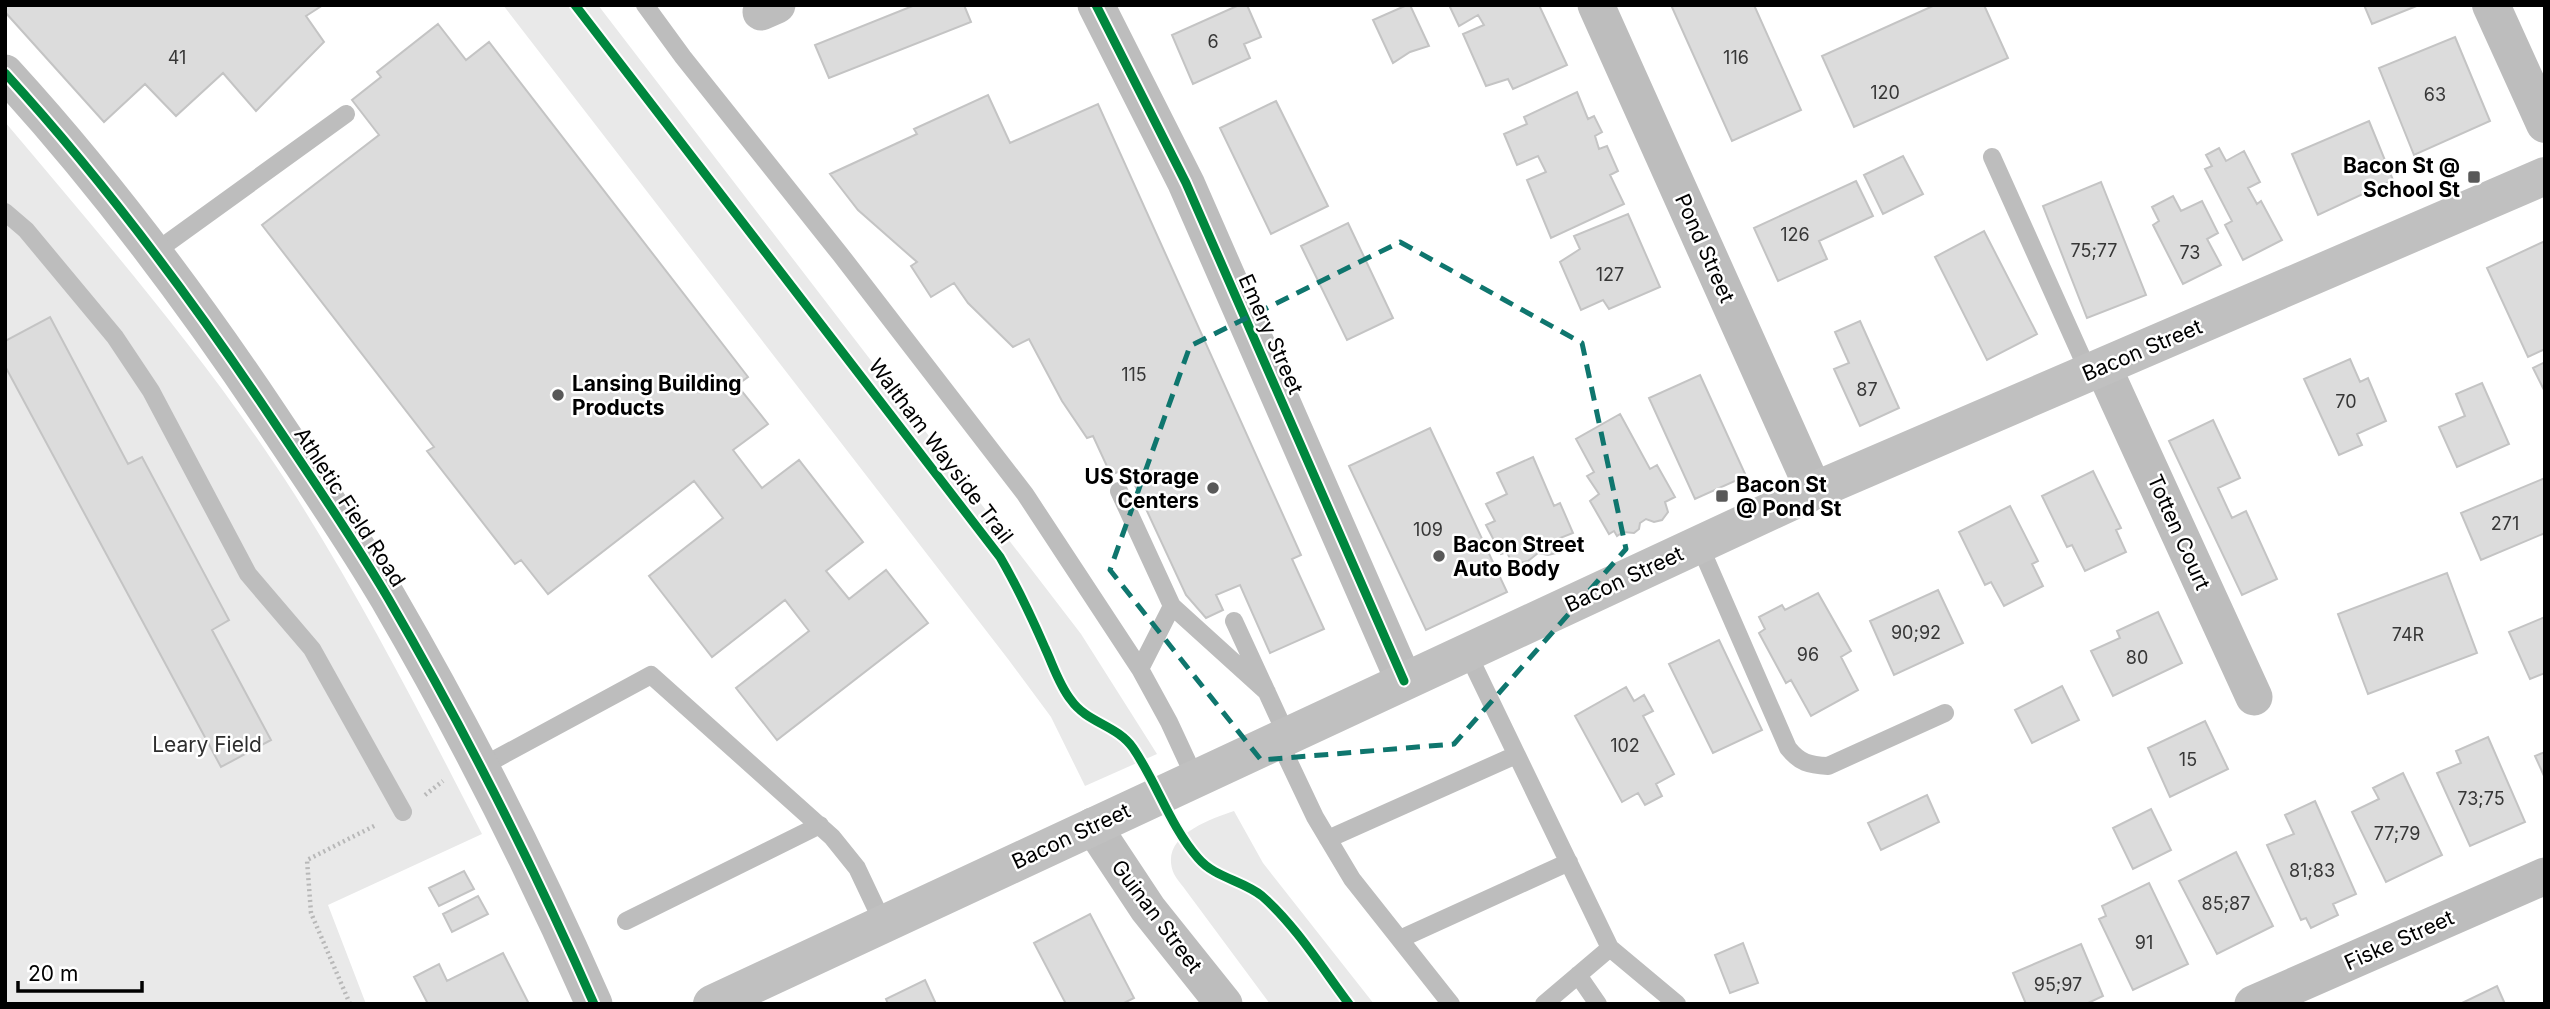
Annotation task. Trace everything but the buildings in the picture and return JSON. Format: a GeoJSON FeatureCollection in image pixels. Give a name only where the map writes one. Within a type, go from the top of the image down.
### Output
{"type":"FeatureCollection","features":[{"type":"Feature","properties":{"kind":"main road","name":"Bacon Street"},"geometry":{"type":"LineString","coordinates":[[712,1004],[1814,491],[2545,176]]}},
{"type":"Feature","properties":{"kind":"street","name":"Emery Street"},"geometry":{"type":"LineString","coordinates":[[1096,5],[1186,183],[1404,681]]}},
{"type":"Feature","properties":{"kind":"street","name":"Pond Street"},"geometry":{"type":"LineString","coordinates":[[1596,5],[1814,491]]}},
{"type":"Feature","properties":{"kind":"street"},"geometry":{"type":"LineString","coordinates":[[2491,5],[2545,124]]}},
{"type":"Feature","properties":{"kind":"street","name":"Athletic Field Road"},"geometry":{"type":"LineString","coordinates":[[5,73],[82,160],[155,252],[231,357],[379,584],[452,710],[594,1004]]}},
{"type":"Feature","properties":{"kind":"street","name":"Totten Court"},"geometry":{"type":"LineString","coordinates":[[2096,370],[2254,697]]}},
{"type":"Feature","properties":{"kind":"street","name":"Guinan Street"},"geometry":{"type":"LineString","coordinates":[[1093,826],[1143,902],[1224,1004]]}},
{"type":"Feature","properties":{"kind":"street","name":"Fiske Street"},"geometry":{"type":"LineString","coordinates":[[2253,1004],[2545,876]]}},
{"type":"Feature","properties":{"kind":"lane"},"geometry":{"type":"LineString","coordinates":[[645,5],[1025,494],[1140,669],[1195,778]]}},
{"type":"Feature","properties":{"kind":"lane"},"geometry":{"type":"LineString","coordinates":[[155,252],[345,114]]}},
{"type":"Feature","properties":{"kind":"lane"},"geometry":{"type":"LineString","coordinates":[[1992,157],[2096,370]]}},
{"type":"Feature","properties":{"kind":"lane"},"geometry":{"type":"LineString","coordinates":[[5,212],[26,230],[106,327],[151,391],[248,574],[312,649],[403,812]]}},
{"type":"Feature","properties":{"kind":"lane"},"geometry":{"type":"LineString","coordinates":[[1119,491],[1172,606],[1267,692]]}},
{"type":"Feature","properties":{"kind":"lane"},"geometry":{"type":"LineString","coordinates":[[1699,544],[1788,748],[1796,759],[1808,765],[1828,766],[1945,713]]}},
{"type":"Feature","properties":{"kind":"lane"},"geometry":{"type":"LineString","coordinates":[[1140,669],[1172,606]]}},
{"type":"Feature","properties":{"kind":"lane"},"geometry":{"type":"LineString","coordinates":[[1234,621],[1267,692],[1283,738],[1328,839],[1352,879],[1451,1004]]}},
{"type":"Feature","properties":{"kind":"lane"},"geometry":{"type":"LineString","coordinates":[[1466,652],[1610,948],[1677,1004]]}},
{"type":"Feature","properties":{"kind":"lane"},"geometry":{"type":"LineString","coordinates":[[478,762],[651,675],[820,825],[857,868],[883,923]]}},
{"type":"Feature","properties":{"kind":"lane"},"geometry":{"type":"LineString","coordinates":[[1328,839],[1516,755]]}},
{"type":"Feature","properties":{"kind":"lane"},"geometry":{"type":"LineString","coordinates":[[626,921],[820,825]]}},
{"type":"Feature","properties":{"kind":"lane"},"geometry":{"type":"LineString","coordinates":[[1400,939],[1569,862]]}},
{"type":"Feature","properties":{"kind":"lane"},"geometry":{"type":"LineString","coordinates":[[1544,1004],[1610,948]]}},
{"type":"Feature","properties":{"kind":"lane"},"geometry":{"type":"LineString","coordinates":[[1578,975],[1598,1004]]}},
{"type":"Feature","properties":{"kind":"path"},"geometry":{"type":"LineString","coordinates":[[403,812],[478,762]]}},
{"type":"Feature","properties":{"kind":"path"},"geometry":{"type":"LineString","coordinates":[[350,1004],[311,913],[307,860],[379,824]]}},
{"type":"Feature","properties":{"kind":"highlighted area"},"geometry":{"type":"Polygon","coordinates":[[[1400,242],[1582,343],[1626,549],[1454,744],[1261,760],[1110,570],[1190,346],[1400,242]]]}},
{"type":"Feature","properties":{"kind":"green space"},"geometry":{"type":"Polygon","coordinates":[[[503,5],[598,5],[1081,634],[1157,754],[1085,786],[1051,717],[1008,659],[503,5]]]}},
{"type":"Feature","properties":{"kind":"green space","name":"Leary Field"},"geometry":{"type":"Polygon","coordinates":[[[5,122],[193,350],[295,495],[369,620],[482,834],[328,905],[366,1004],[5,1004],[5,122]]]}},
{"type":"Feature","properties":{"kind":"green space"},"geometry":{"type":"Polygon","coordinates":[[[1234,811],[1263,863],[1374,1004],[1270,1004],[1174,874],[1171,861],[1179,840],[1199,825],[1234,811]]]}},
{"type":"Feature","properties":{"kind":"cycle path","name":"Waltham Wayside Trail"},"geometry":{"type":"LineString","coordinates":[[575,5],[1000,557],[1071,700],[1085,714],[1126,740],[1142,761],[1179,832],[1198,858],[1212,870],[1262,896],[1286,920],[1349,1004]]}},
{"type":"Feature","properties":{"kind":"cycle path"},"geometry":{"type":"LineString","coordinates":[[1096,5],[1186,183],[1404,681]]}},
{"type":"Feature","properties":{"kind":"cycle path"},"geometry":{"type":"LineString","coordinates":[[5,73],[111,197],[176,283],[239,371],[360,551],[470,747],[547,900],[594,1004]]}},
{"type":"Feature","properties":{"kind":"place","name":"Bacon St @ School St"},"geometry":{"type":"Point","coordinates":[2474,177]}},
{"type":"Feature","properties":{"kind":"place","name":"Lansing Building Products"},"geometry":{"type":"Point","coordinates":[558,395]}},
{"type":"Feature","properties":{"kind":"place","name":"US Storage Centers"},"geometry":{"type":"Point","coordinates":[1213,488]}},
{"type":"Feature","properties":{"kind":"place","name":"Bacon St @ Pond St"},"geometry":{"type":"Point","coordinates":[1722,496]}},
{"type":"Feature","properties":{"kind":"place","name":"Bacon Street Auto Body"},"geometry":{"type":"Point","coordinates":[1439,556]}}]}
